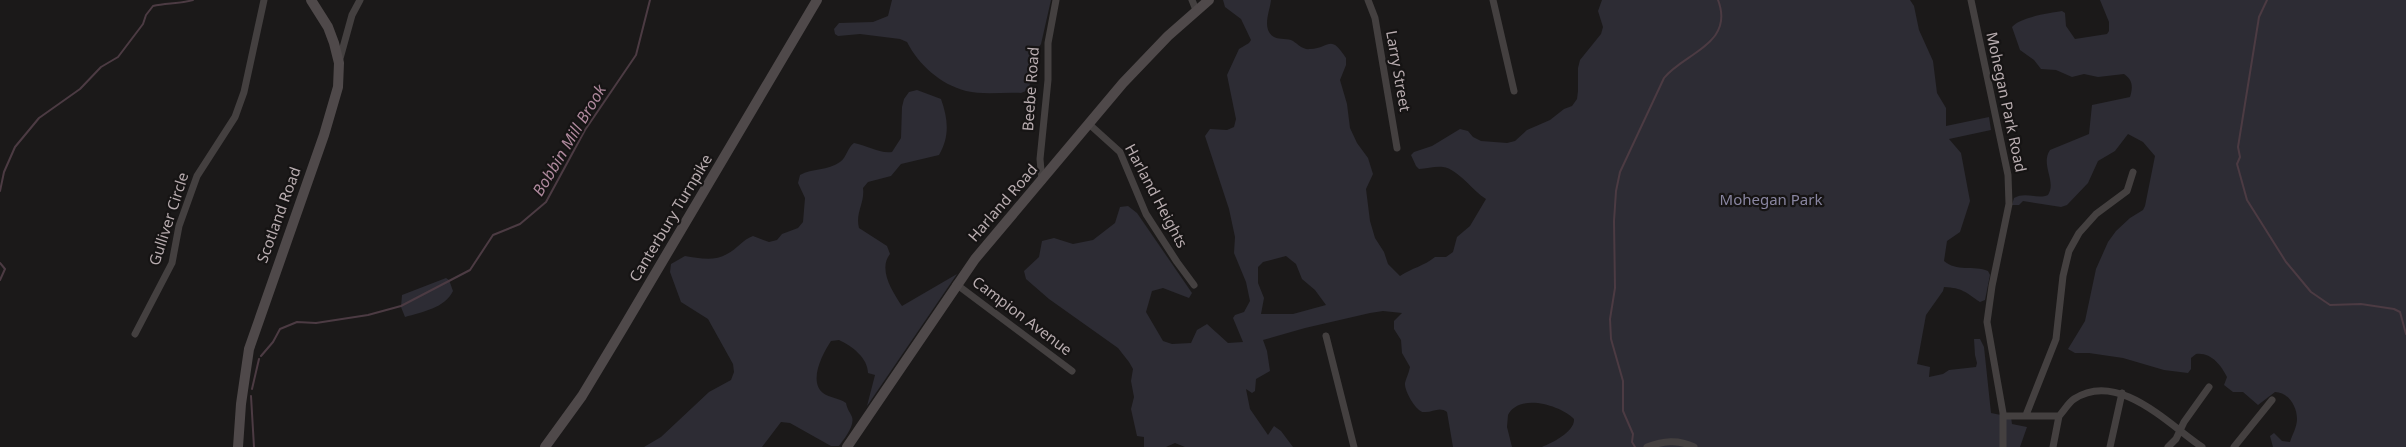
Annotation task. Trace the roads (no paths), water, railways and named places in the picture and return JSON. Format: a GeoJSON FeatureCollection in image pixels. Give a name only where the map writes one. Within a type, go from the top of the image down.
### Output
{"type":"FeatureCollection","features":[{"type":"Feature","properties":{"kind":"street","name":"Gulliver Circle"},"geometry":{"type":"LineString","coordinates":[[135,334],[172,263],[179,226],[196,176],[235,117],[244,92],[264,0]]}},
{"type":"Feature","properties":{"kind":"street","name":"Scotland Road"},"geometry":{"type":"LineString","coordinates":[[238,447],[241,404],[249,349],[324,135],[338,87],[339,63],[328,27],[311,0]]}},
{"type":"Feature","properties":{"kind":"street"},"geometry":{"type":"LineString","coordinates":[[339,63],[352,15],[360,0]]}},
{"type":"Feature","properties":{"kind":"street","name":"Canterbury Turnpike"},"geometry":{"type":"LineString","coordinates":[[545,447],[582,396],[817,0]]}},
{"type":"Feature","properties":{"kind":"street","name":"Beebe Road"},"geometry":{"type":"LineString","coordinates":[[1042,181],[1039,171],[1042,120],[1048,80],[1048,43],[1056,0]]}},
{"type":"Feature","properties":{"kind":"street","name":"Harland Road"},"geometry":{"type":"LineString","coordinates":[[847,447],[956,284],[975,259],[1123,83],[1194,5],[1209,0]]}},
{"type":"Feature","properties":{"kind":"street","name":"Larry Street"},"geometry":{"type":"LineString","coordinates":[[1368,0],[1375,18],[1397,148]]}},
{"type":"Feature","properties":{"kind":"street"},"geometry":{"type":"LineString","coordinates":[[1493,0],[1514,91]]}},
{"type":"Feature","properties":{"kind":"street","name":"Mohegan Park Road"},"geometry":{"type":"LineString","coordinates":[[1971,0],[2008,175],[2008,204],[1987,322],[2003,416],[2003,447]]}},
{"type":"Feature","properties":{"kind":"street","name":"Harland Heights"},"geometry":{"type":"LineString","coordinates":[[1089,124],[1121,154],[1146,214],[1194,285]]}},
{"type":"Feature","properties":{"kind":"street"},"geometry":{"type":"LineString","coordinates":[[2026,415],[2056,339],[2063,276],[2069,251],[2079,233],[2090,221],[2126,191],[2133,172]]}},
{"type":"Feature","properties":{"kind":"street","name":"Campion Avenue"},"geometry":{"type":"LineString","coordinates":[[956,284],[1072,371]]}},
{"type":"Feature","properties":{"kind":"street"},"geometry":{"type":"LineString","coordinates":[[1326,336],[1354,447]]}},
{"type":"Feature","properties":{"kind":"street"},"geometry":{"type":"LineString","coordinates":[[2168,447],[2180,432],[2184,422],[2209,386]]}},
{"type":"Feature","properties":{"kind":"street"},"geometry":{"type":"LineString","coordinates":[[2053,447],[2060,416],[2073,400],[2086,393],[2104,391],[2122,393],[2136,399],[2202,447]]}},
{"type":"Feature","properties":{"kind":"street"},"geometry":{"type":"LineString","coordinates":[[2110,447],[2122,393]]}},
{"type":"Feature","properties":{"kind":"street"},"geometry":{"type":"LineString","coordinates":[[2234,447],[2272,400]]}},
{"type":"Feature","properties":{"kind":"street"},"geometry":{"type":"LineString","coordinates":[[2003,416],[2060,416]]}},
{"type":"Feature","properties":{"kind":"street"},"geometry":{"type":"LineString","coordinates":[[1647,447],[1668,441],[1682,442],[1694,447]]}},
{"type":"Feature","properties":{"kind":"waterway"},"geometry":{"type":"LineString","coordinates":[[0,191],[4,172],[15,147],[39,118],[80,89],[101,67],[118,57],[143,24],[146,15],[153,6],[193,0]]}},
{"type":"Feature","properties":{"kind":"waterway","name":"Bobbin Mill Brook"},"geometry":{"type":"LineString","coordinates":[[261,356],[273,342],[280,329],[297,322],[316,323],[368,315],[401,306],[470,270],[493,235],[520,224],[546,202],[585,130],[636,55],[650,0]]}},
{"type":"Feature","properties":{"kind":"waterway"},"geometry":{"type":"LineString","coordinates":[[1635,447],[1632,442],[1633,434],[1623,411],[1623,381],[1611,339],[1610,319],[1615,288],[1614,221],[1616,191],[1620,172],[1664,78],[1673,69],[1705,46],[1720,27],[1721,15],[1718,0]]}},
{"type":"Feature","properties":{"kind":"waterway"},"geometry":{"type":"LineString","coordinates":[[2267,0],[2259,17],[2238,147],[2240,157],[2237,164],[2247,200],[2286,262],[2311,292],[2330,305],[2361,304],[2394,309],[2400,312],[2406,334]]}},
{"type":"Feature","properties":{"kind":"waterway"},"geometry":{"type":"LineString","coordinates":[[0,263],[5,269],[0,280]]}},
{"type":"Feature","properties":{"kind":"waterway","name":"Bobbin Mill Brook"},"geometry":{"type":"LineString","coordinates":[[252,389],[259,359]]}},
{"type":"Feature","properties":{"kind":"waterway","name":"Bobbin Mill Brook"},"geometry":{"type":"LineString","coordinates":[[251,396],[254,447]]}},
{"type":"Feature","properties":{"kind":"park label","name":"Mohegan Park"},"geometry":{"type":"Point","coordinates":[1771,200]}}]}
